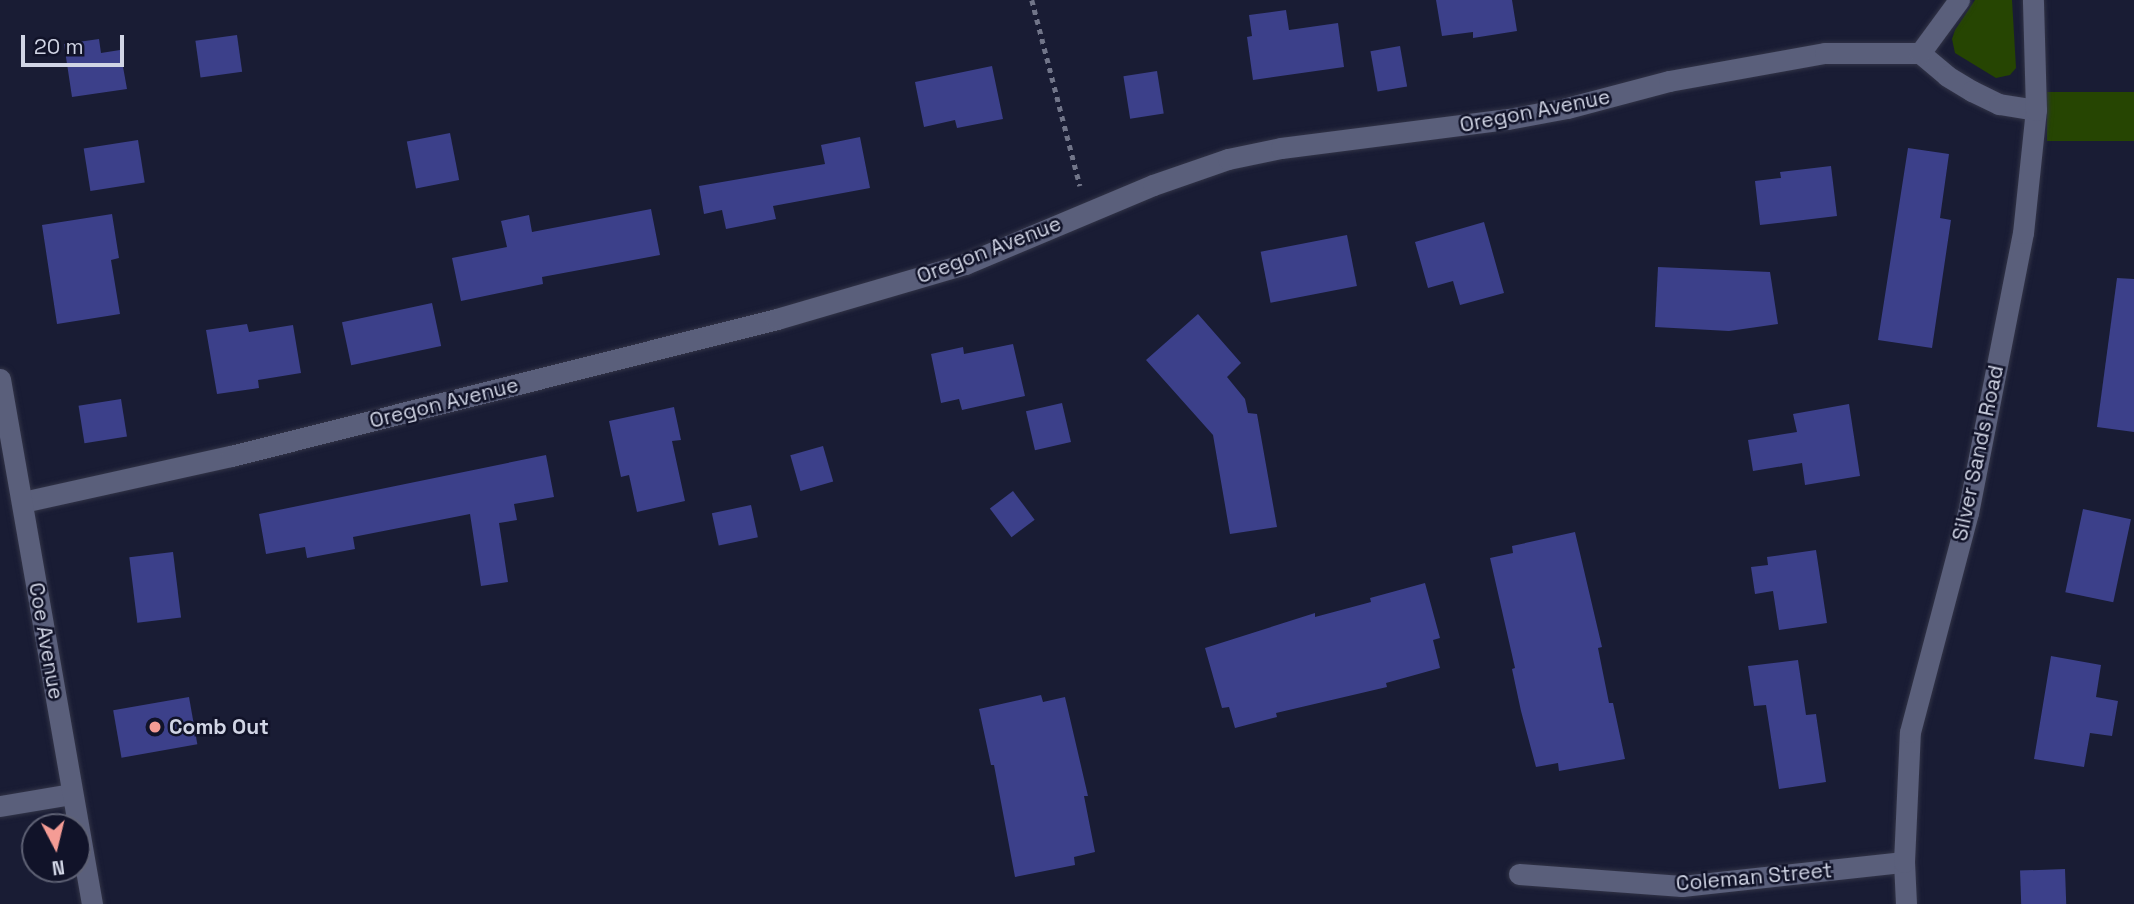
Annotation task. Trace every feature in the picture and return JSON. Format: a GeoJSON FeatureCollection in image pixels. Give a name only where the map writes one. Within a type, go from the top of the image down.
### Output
{"type":"FeatureCollection","features":[{"type":"Feature","properties":{"kind":"street"},"geometry":{"type":"LineString","coordinates":[[1959,0],[1920,53],[1947,76],[1972,91],[1999,104],[2036,110]]}},
{"type":"Feature","properties":{"kind":"street","name":"Silver Sands Road"},"geometry":{"type":"LineString","coordinates":[[1906,904],[1904,862],[1910,732],[1968,513],[2023,233],[2036,110],[2033,0]]}},
{"type":"Feature","properties":{"kind":"street","name":"Oregon Avenue"},"geometry":{"type":"LineString","coordinates":[[23,502],[231,456],[777,319],[965,264],[1086,212],[1228,159],[1281,148],[1508,119],[1567,108],[1669,81],[1825,53],[1920,53]]}},
{"type":"Feature","properties":{"kind":"street","name":"Coe Avenue"},"geometry":{"type":"LineString","coordinates":[[0,379],[92,904]]}},
{"type":"Feature","properties":{"kind":"street"},"geometry":{"type":"LineString","coordinates":[[0,806],[72,794]]}},
{"type":"Feature","properties":{"kind":"street","name":"Coleman Street"},"geometry":{"type":"LineString","coordinates":[[1519,874],[1682,886],[1904,862]]}},
{"type":"Feature","properties":{"kind":"path"},"geometry":{"type":"LineString","coordinates":[[1032,0],[1086,212]]}},
{"type":"Feature","properties":{"kind":"green space"},"geometry":{"type":"Polygon","coordinates":[[[1975,0],[2012,0],[2016,68],[2010,75],[1996,78],[1955,53],[1952,39],[1955,30],[1975,0]]]}},
{"type":"Feature","properties":{"kind":"green space"},"geometry":{"type":"Polygon","coordinates":[[[2047,92],[2134,92],[2134,141],[2047,141],[2047,92]]]}},
{"type":"Feature","properties":{"kind":"building"},"geometry":{"type":"Polygon","coordinates":[[[1436,0],[1512,0],[1517,31],[1473,38],[1473,32],[1442,36],[1436,0]]]}},
{"type":"Feature","properties":{"kind":"building"},"geometry":{"type":"Polygon","coordinates":[[[1286,10],[1289,30],[1338,23],[1344,67],[1253,80],[1247,37],[1252,36],[1249,15],[1286,10]]]}},
{"type":"Feature","properties":{"kind":"building"},"geometry":{"type":"Polygon","coordinates":[[[237,35],[242,72],[201,77],[195,41],[237,35]]]}},
{"type":"Feature","properties":{"kind":"building"},"geometry":{"type":"Polygon","coordinates":[[[99,39],[101,53],[120,50],[127,89],[72,97],[64,44],[99,39]]]}},
{"type":"Feature","properties":{"kind":"building"},"geometry":{"type":"Polygon","coordinates":[[[1400,46],[1407,86],[1378,92],[1370,51],[1400,46]]]}},
{"type":"Feature","properties":{"kind":"building"},"geometry":{"type":"Polygon","coordinates":[[[992,66],[1003,119],[957,128],[955,120],[924,127],[915,82],[992,66]]]}},
{"type":"Feature","properties":{"kind":"building"},"geometry":{"type":"Polygon","coordinates":[[[1157,71],[1164,113],[1130,119],[1123,76],[1157,71]]]}},
{"type":"Feature","properties":{"kind":"building"},"geometry":{"type":"Polygon","coordinates":[[[450,133],[459,180],[416,189],[407,141],[450,133]]]}},
{"type":"Feature","properties":{"kind":"building"},"geometry":{"type":"Polygon","coordinates":[[[860,137],[870,188],[773,206],[776,219],[726,229],[722,210],[704,214],[699,186],[825,164],[821,145],[860,137]]]}},
{"type":"Feature","properties":{"kind":"building"},"geometry":{"type":"Polygon","coordinates":[[[138,140],[145,182],[90,191],[84,149],[138,140]]]}},
{"type":"Feature","properties":{"kind":"building"},"geometry":{"type":"Polygon","coordinates":[[[1908,148],[1949,154],[1940,218],[1951,220],[1932,348],[1878,340],[1908,148]]]}},
{"type":"Feature","properties":{"kind":"building"},"geometry":{"type":"Polygon","coordinates":[[[1831,166],[1837,216],[1760,225],[1755,181],[1781,178],[1780,172],[1831,166]]]}},
{"type":"Feature","properties":{"kind":"building"},"geometry":{"type":"Polygon","coordinates":[[[651,209],[660,255],[542,277],[543,284],[461,301],[452,258],[507,247],[501,221],[529,215],[532,232],[651,209]]]}},
{"type":"Feature","properties":{"kind":"building"},"geometry":{"type":"Polygon","coordinates":[[[112,214],[119,258],[111,260],[120,314],[57,324],[42,225],[112,214]]]}},
{"type":"Feature","properties":{"kind":"building"},"geometry":{"type":"Polygon","coordinates":[[[1484,222],[1504,293],[1460,305],[1453,281],[1428,288],[1415,242],[1484,222]]]}},
{"type":"Feature","properties":{"kind":"building"},"geometry":{"type":"Polygon","coordinates":[[[1347,235],[1357,286],[1271,303],[1261,252],[1347,235]]]}},
{"type":"Feature","properties":{"kind":"building"},"geometry":{"type":"Polygon","coordinates":[[[1658,267],[1770,272],[1778,324],[1729,331],[1655,327],[1658,267]]]}},
{"type":"Feature","properties":{"kind":"building"},"geometry":{"type":"Polygon","coordinates":[[[2117,278],[2134,279],[2134,432],[2097,427],[2117,278]]]}},
{"type":"Feature","properties":{"kind":"building"},"geometry":{"type":"Polygon","coordinates":[[[432,303],[441,346],[351,365],[342,322],[432,303]]]}},
{"type":"Feature","properties":{"kind":"building"},"geometry":{"type":"Polygon","coordinates":[[[1198,314],[1241,363],[1227,377],[1245,399],[1248,413],[1257,414],[1277,527],[1230,534],[1213,435],[1146,360],[1198,314]]]}},
{"type":"Feature","properties":{"kind":"building"},"geometry":{"type":"Polygon","coordinates":[[[247,324],[249,332],[293,325],[301,373],[258,380],[259,388],[217,394],[206,330],[247,324]]]}},
{"type":"Feature","properties":{"kind":"building"},"geometry":{"type":"Polygon","coordinates":[[[1013,344],[1025,396],[962,410],[959,399],[941,403],[931,354],[963,347],[964,354],[1013,344]]]}},
{"type":"Feature","properties":{"kind":"building"},"geometry":{"type":"Polygon","coordinates":[[[121,399],[127,437],[84,443],[79,406],[121,399]]]}},
{"type":"Feature","properties":{"kind":"building"},"geometry":{"type":"Polygon","coordinates":[[[1062,403],[1071,442],[1035,450],[1026,411],[1062,403]]]}},
{"type":"Feature","properties":{"kind":"building"},"geometry":{"type":"Polygon","coordinates":[[[1849,404],[1860,476],[1805,485],[1802,463],[1753,471],[1748,440],[1797,432],[1793,414],[1849,404]]]}},
{"type":"Feature","properties":{"kind":"building"},"geometry":{"type":"Polygon","coordinates":[[[674,407],[681,440],[672,441],[685,501],[637,512],[629,475],[621,477],[609,421],[674,407]]]}},
{"type":"Feature","properties":{"kind":"building"},"geometry":{"type":"Polygon","coordinates":[[[823,446],[833,482],[801,491],[790,455],[823,446]]]}},
{"type":"Feature","properties":{"kind":"building"},"geometry":{"type":"Polygon","coordinates":[[[546,455],[554,497],[514,504],[517,520],[499,523],[508,582],[481,586],[470,514],[353,537],[355,549],[307,558],[305,547],[266,554],[259,514],[546,455]]]}},
{"type":"Feature","properties":{"kind":"building"},"geometry":{"type":"Polygon","coordinates":[[[1013,491],[1035,520],[1012,537],[990,508],[1013,491]]]}},
{"type":"Feature","properties":{"kind":"building"},"geometry":{"type":"Polygon","coordinates":[[[751,505],[758,537],[719,546],[712,513],[751,505]]]}},
{"type":"Feature","properties":{"kind":"building"},"geometry":{"type":"Polygon","coordinates":[[[2083,509],[2131,519],[2113,602],[2065,592],[2083,509]]]}},
{"type":"Feature","properties":{"kind":"building"},"geometry":{"type":"Polygon","coordinates":[[[1575,532],[1602,647],[1598,648],[1609,703],[1613,703],[1625,759],[1559,771],[1558,763],[1536,767],[1521,711],[1512,669],[1515,668],[1490,558],[1513,553],[1512,546],[1575,532]]]}},
{"type":"Feature","properties":{"kind":"building"},"geometry":{"type":"Polygon","coordinates":[[[1816,550],[1827,623],[1779,630],[1773,591],[1755,594],[1751,567],[1768,565],[1767,557],[1816,550]]]}},
{"type":"Feature","properties":{"kind":"building"},"geometry":{"type":"Polygon","coordinates":[[[173,552],[181,618],[137,623],[129,557],[173,552]]]}},
{"type":"Feature","properties":{"kind":"building"},"geometry":{"type":"Polygon","coordinates":[[[1425,583],[1440,638],[1433,640],[1440,668],[1386,683],[1387,687],[1276,713],[1277,717],[1235,728],[1229,707],[1222,708],[1205,648],[1315,613],[1315,617],[1371,602],[1370,598],[1425,583]]]}},
{"type":"Feature","properties":{"kind":"building"},"geometry":{"type":"Polygon","coordinates":[[[2051,656],[2101,665],[2096,697],[2118,701],[2112,736],[2090,733],[2084,767],[2034,759],[2051,656]]]}},
{"type":"Feature","properties":{"kind":"building"},"geometry":{"type":"Polygon","coordinates":[[[1798,660],[1806,715],[1816,714],[1826,782],[1779,789],[1766,705],[1754,706],[1748,666],[1798,660]]]}},
{"type":"Feature","properties":{"kind":"building"},"geometry":{"type":"Polygon","coordinates":[[[1041,695],[1043,702],[1065,697],[1088,796],[1084,796],[1095,852],[1074,857],[1075,865],[1015,877],[994,765],[991,765],[979,709],[1041,695]]]}},
{"type":"Feature","properties":{"kind":"building","name":"Comb Out"},"geometry":{"type":"Polygon","coordinates":[[[189,697],[197,744],[122,758],[113,710],[189,697]]]}},
{"type":"Feature","properties":{"kind":"building"},"geometry":{"type":"Polygon","coordinates":[[[2065,869],[2066,904],[2021,904],[2020,871],[2065,869]]]}},
{"type":"Feature","properties":{"kind":"place","name":"Comb Out"},"geometry":{"type":"Point","coordinates":[155,727]}}]}
